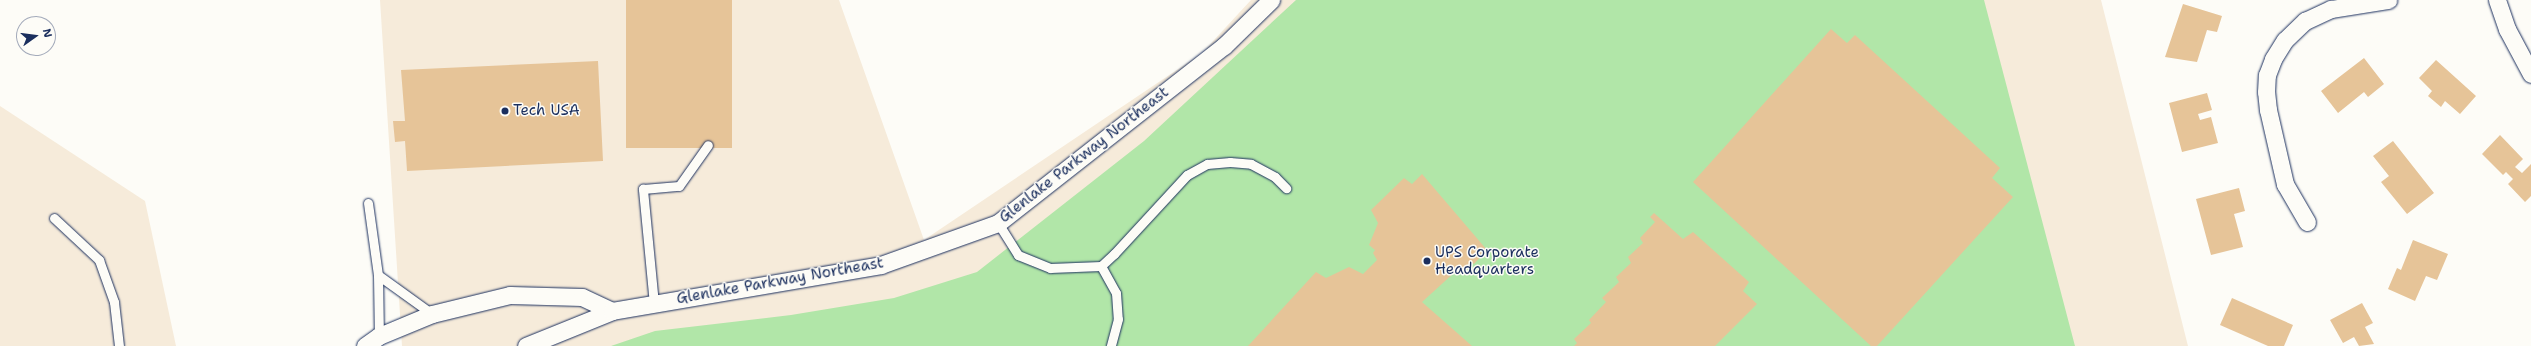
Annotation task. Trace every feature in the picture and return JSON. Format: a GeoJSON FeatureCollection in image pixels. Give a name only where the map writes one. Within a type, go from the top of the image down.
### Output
{"type":"FeatureCollection","features":[{"type":"Feature","properties":{"kind":"street","name":"Glenlake Parkway Northeast"},"geometry":{"type":"LineString","coordinates":[[526,346],[612,311],[881,265],[998,223],[1224,46],[1271,0]]}},
{"type":"Feature","properties":{"kind":"street"},"geometry":{"type":"LineString","coordinates":[[2307,222],[2285,184],[2268,110],[2267,81],[2273,59],[2285,40],[2305,21],[2331,9],[2388,0]]}},
{"type":"Feature","properties":{"kind":"street"},"geometry":{"type":"LineString","coordinates":[[2497,0],[2507,29],[2531,74]]}},
{"type":"Feature","properties":{"kind":"street"},"geometry":{"type":"LineString","coordinates":[[365,346],[379,336],[432,314],[510,295],[582,297],[612,311]]}},
{"type":"Feature","properties":{"kind":"lane"},"geometry":{"type":"LineString","coordinates":[[654,304],[643,189],[679,186],[708,145]]}},
{"type":"Feature","properties":{"kind":"lane"},"geometry":{"type":"LineString","coordinates":[[998,223],[1018,255],[1050,268],[1101,266],[1114,254],[1187,175],[1208,164],[1230,162],[1251,164],[1275,177],[1286,188]]}},
{"type":"Feature","properties":{"kind":"lane"},"geometry":{"type":"LineString","coordinates":[[368,203],[378,275],[379,336]]}},
{"type":"Feature","properties":{"kind":"lane"},"geometry":{"type":"LineString","coordinates":[[54,218],[99,260],[114,302],[119,346]]}},
{"type":"Feature","properties":{"kind":"lane"},"geometry":{"type":"LineString","coordinates":[[1101,266],[1116,293],[1118,319],[1111,346]]}},
{"type":"Feature","properties":{"kind":"lane"},"geometry":{"type":"LineString","coordinates":[[378,275],[432,314]]}},
{"type":"Feature","properties":{"kind":"shaded area"},"geometry":{"type":"Polygon","coordinates":[[[380,0],[839,0],[924,240],[1202,53],[1251,0],[2101,0],[2188,346],[402,346],[380,0]]]}},
{"type":"Feature","properties":{"kind":"shaded area"},"geometry":{"type":"Polygon","coordinates":[[[0,106],[145,201],[176,346],[0,346],[0,106]]]}},
{"type":"Feature","properties":{"kind":"green space"},"geometry":{"type":"Polygon","coordinates":[[[1296,0],[1984,0],[2075,346],[611,346],[655,331],[791,315],[894,298],[977,272],[1144,141],[1296,0]]]}},
{"type":"Feature","properties":{"kind":"building"},"geometry":{"type":"Polygon","coordinates":[[[626,0],[732,0],[732,148],[626,148],[626,0]]]}},
{"type":"Feature","properties":{"kind":"building"},"geometry":{"type":"Polygon","coordinates":[[[2183,4],[2222,16],[2217,32],[2207,30],[2197,62],[2165,57],[2183,4]]]}},
{"type":"Feature","properties":{"kind":"building"},"geometry":{"type":"Polygon","coordinates":[[[1831,29],[1847,43],[1855,35],[2000,168],[1992,178],[2013,197],[1877,346],[1871,346],[1693,182],[1831,29]]]}},
{"type":"Feature","properties":{"kind":"building"},"geometry":{"type":"Polygon","coordinates":[[[2364,58],[2384,84],[2368,97],[2364,92],[2338,113],[2321,91],[2364,58]]]}},
{"type":"Feature","properties":{"kind":"building"},"geometry":{"type":"Polygon","coordinates":[[[2436,60],[2476,96],[2460,114],[2445,101],[2441,107],[2428,96],[2432,91],[2419,78],[2436,60]]]}},
{"type":"Feature","properties":{"kind":"building"},"geometry":{"type":"Polygon","coordinates":[[[598,61],[603,161],[407,171],[405,141],[395,142],[393,121],[405,121],[401,70],[598,61]]]}},
{"type":"Feature","properties":{"kind":"building"},"geometry":{"type":"Polygon","coordinates":[[[2207,93],[2212,110],[2198,114],[2200,120],[2211,117],[2218,143],[2182,152],[2169,103],[2207,93]]]}},
{"type":"Feature","properties":{"kind":"building"},"geometry":{"type":"Polygon","coordinates":[[[2500,135],[2523,159],[2515,167],[2522,173],[2531,164],[2531,196],[2525,202],[2508,184],[2513,179],[2506,172],[2503,175],[2482,154],[2500,135]]]}},
{"type":"Feature","properties":{"kind":"building"},"geometry":{"type":"Polygon","coordinates":[[[2393,141],[2434,193],[2407,214],[2381,182],[2389,176],[2373,156],[2393,141]]]}},
{"type":"Feature","properties":{"kind":"building","name":"UPS Corporate Headquarters"},"geometry":{"type":"Polygon","coordinates":[[[1422,174],[1487,250],[1474,264],[1471,262],[1459,273],[1455,272],[1422,302],[1472,346],[1248,346],[1316,272],[1326,278],[1349,267],[1363,274],[1377,260],[1373,253],[1375,250],[1369,245],[1378,223],[1371,210],[1404,178],[1412,184],[1422,174]]]}},
{"type":"Feature","properties":{"kind":"building"},"geometry":{"type":"Polygon","coordinates":[[[2239,188],[2245,211],[2234,214],[2243,247],[2211,255],[2196,199],[2239,188]]]}},
{"type":"Feature","properties":{"kind":"building"},"geometry":{"type":"Polygon","coordinates":[[[1654,213],[1683,239],[1693,232],[1749,282],[1743,291],[1757,304],[1715,346],[1574,346],[1577,343],[1574,339],[1591,323],[1589,320],[1606,302],[1602,298],[1619,282],[1616,277],[1631,263],[1628,257],[1643,243],[1640,238],[1655,222],[1650,217],[1654,213]]]}},
{"type":"Feature","properties":{"kind":"building"},"geometry":{"type":"Polygon","coordinates":[[[2413,240],[2448,254],[2437,280],[2426,276],[2415,301],[2388,289],[2397,268],[2401,270],[2413,240]]]}},
{"type":"Feature","properties":{"kind":"building"},"geometry":{"type":"Polygon","coordinates":[[[2232,298],[2293,325],[2284,346],[2268,346],[2220,325],[2232,298]]]}},
{"type":"Feature","properties":{"kind":"building"},"geometry":{"type":"Polygon","coordinates":[[[2362,303],[2373,323],[2365,327],[2374,344],[2359,346],[2354,337],[2343,343],[2330,320],[2362,303]]]}},
{"type":"Feature","properties":{"kind":"place","name":"Tech USA"},"geometry":{"type":"Point","coordinates":[505,111]}},
{"type":"Feature","properties":{"kind":"place","name":"UPS Corporate Headquarters"},"geometry":{"type":"Point","coordinates":[1427,261]}}]}
